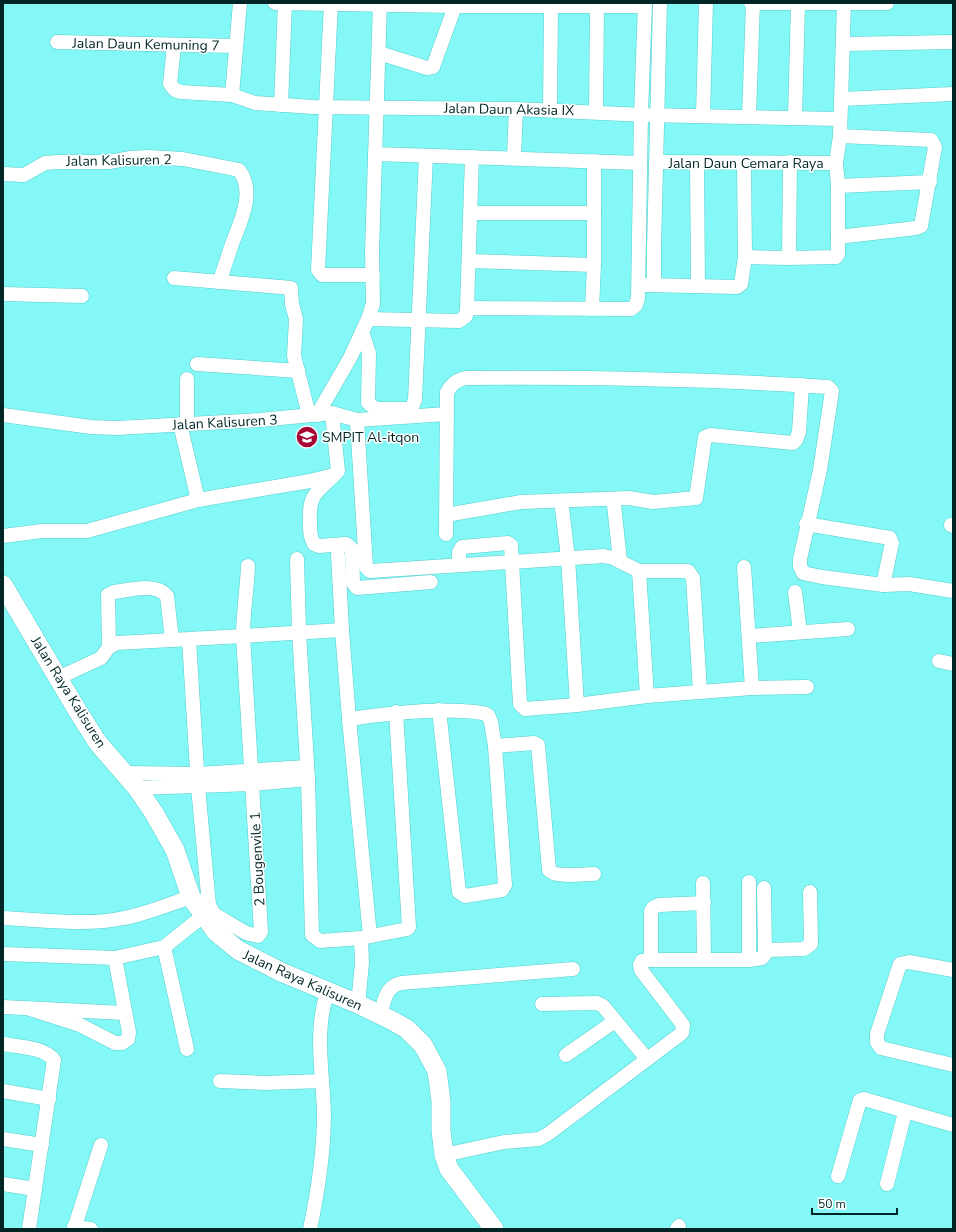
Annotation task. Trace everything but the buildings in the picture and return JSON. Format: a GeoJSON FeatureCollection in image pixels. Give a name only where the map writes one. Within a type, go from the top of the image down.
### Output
{"type":"FeatureCollection","features":[{"type":"Feature","properties":{"kind":"main road","name":"Jalan Raya Kalisuren"},"geometry":{"type":"LineString","coordinates":[[3,585],[98,743],[131,781],[154,813],[175,850],[192,897],[203,916],[216,932],[238,950],[281,972],[380,1014],[407,1030],[423,1045],[437,1071],[444,1155],[450,1169],[494,1229]]}},
{"type":"Feature","properties":{"kind":"street"},"geometry":{"type":"LineString","coordinates":[[232,95],[240,3]]}},
{"type":"Feature","properties":{"kind":"street"},"geometry":{"type":"LineString","coordinates":[[275,3],[432,4],[455,6],[479,4],[551,6],[645,5],[649,115],[656,162],[646,285],[636,305],[631,309],[467,308]]}},
{"type":"Feature","properties":{"kind":"street"},"geometry":{"type":"LineString","coordinates":[[281,105],[285,3]]}},
{"type":"Feature","properties":{"kind":"street"},"geometry":{"type":"LineString","coordinates":[[331,3],[318,270],[322,275],[373,275]]}},
{"type":"Feature","properties":{"kind":"street"},"geometry":{"type":"LineString","coordinates":[[646,285],[640,163],[649,115],[660,3]]}},
{"type":"Feature","properties":{"kind":"street"},"geometry":{"type":"LineString","coordinates":[[703,115],[706,3]]}},
{"type":"Feature","properties":{"kind":"street"},"geometry":{"type":"LineString","coordinates":[[749,116],[752,3],[887,3]]}},
{"type":"Feature","properties":{"kind":"street"},"geometry":{"type":"LineString","coordinates":[[745,257],[836,257],[838,254],[838,186],[836,163],[840,136],[844,44],[844,3]]}},
{"type":"Feature","properties":{"kind":"street"},"geometry":{"type":"LineString","coordinates":[[313,415],[350,358],[368,319],[373,304],[376,107],[380,4]]}},
{"type":"Feature","properties":{"kind":"street"},"geometry":{"type":"LineString","coordinates":[[795,117],[798,4]]}},
{"type":"Feature","properties":{"kind":"street"},"geometry":{"type":"LineString","coordinates":[[379,53],[430,69],[433,67],[455,6]]}},
{"type":"Feature","properties":{"kind":"street"},"geometry":{"type":"LineString","coordinates":[[550,110],[551,6]]}},
{"type":"Feature","properties":{"kind":"street"},"geometry":{"type":"LineString","coordinates":[[596,112],[597,6]]}},
{"type":"Feature","properties":{"kind":"street","name":"Jalan Daun Kemuning 7"},"geometry":{"type":"LineString","coordinates":[[57,42],[174,46],[236,46]]}},
{"type":"Feature","properties":{"kind":"street"},"geometry":{"type":"LineString","coordinates":[[844,44],[953,42]]}},
{"type":"Feature","properties":{"kind":"street","name":"Jalan Daun Akasia IX"},"geometry":{"type":"LineString","coordinates":[[174,46],[170,84],[175,90],[181,92],[232,95],[255,103],[325,107],[516,109],[649,115],[840,119]]}},
{"type":"Feature","properties":{"kind":"street"},"geometry":{"type":"LineString","coordinates":[[841,99],[953,94]]}},
{"type":"Feature","properties":{"kind":"street"},"geometry":{"type":"LineString","coordinates":[[514,157],[516,109]]}},
{"type":"Feature","properties":{"kind":"street"},"geometry":{"type":"LineString","coordinates":[[838,238],[916,228],[921,226],[935,147],[934,142],[928,140],[840,136]]}},
{"type":"Feature","properties":{"kind":"street"},"geometry":{"type":"LineString","coordinates":[[375,154],[514,157],[640,163]]}},
{"type":"Feature","properties":{"kind":"street"},"geometry":{"type":"LineString","coordinates":[[362,332],[369,353],[368,403],[376,409],[411,409],[415,400],[426,156]]}},
{"type":"Feature","properties":{"kind":"street"},"geometry":{"type":"LineString","coordinates":[[368,319],[459,321],[466,316],[472,157]]}},
{"type":"Feature","properties":{"kind":"street","name":"Jalan Kalisuren 2"},"geometry":{"type":"LineString","coordinates":[[3,174],[24,175],[45,164],[58,162],[101,163],[148,158],[182,159],[239,170],[244,182],[246,197],[245,214],[219,282]]}},
{"type":"Feature","properties":{"kind":"street"},"geometry":{"type":"LineString","coordinates":[[592,309],[594,265],[594,161]]}},
{"type":"Feature","properties":{"kind":"street","name":"Jalan Daun Cemara Raya"},"geometry":{"type":"LineString","coordinates":[[656,162],[836,163]]}},
{"type":"Feature","properties":{"kind":"street"},"geometry":{"type":"LineString","coordinates":[[698,162],[698,285]]}},
{"type":"Feature","properties":{"kind":"street"},"geometry":{"type":"LineString","coordinates":[[789,258],[790,162]]}},
{"type":"Feature","properties":{"kind":"street"},"geometry":{"type":"LineString","coordinates":[[646,285],[737,287],[741,284],[745,257],[744,163]]}},
{"type":"Feature","properties":{"kind":"street"},"geometry":{"type":"LineString","coordinates":[[838,186],[930,182]]}},
{"type":"Feature","properties":{"kind":"street"},"geometry":{"type":"LineString","coordinates":[[471,213],[594,214]]}},
{"type":"Feature","properties":{"kind":"street"},"geometry":{"type":"LineString","coordinates":[[469,261],[594,265]]}},
{"type":"Feature","properties":{"kind":"street"},"geometry":{"type":"LineString","coordinates":[[174,278],[291,288],[292,304],[296,319],[294,356],[313,415]]}},
{"type":"Feature","properties":{"kind":"street"},"geometry":{"type":"LineString","coordinates":[[3,294],[82,296]]}},
{"type":"Feature","properties":{"kind":"street"},"geometry":{"type":"LineString","coordinates":[[197,364],[298,371]]}},
{"type":"Feature","properties":{"kind":"street"},"geometry":{"type":"LineString","coordinates":[[446,534],[447,392],[454,383],[466,378],[732,381],[828,387],[832,391],[820,470],[806,524],[800,559],[800,566],[803,573],[883,585],[909,584],[953,591]]}},
{"type":"Feature","properties":{"kind":"street"},"geometry":{"type":"LineString","coordinates":[[187,379],[184,424],[198,500]]}},
{"type":"Feature","properties":{"kind":"street"},"geometry":{"type":"LineString","coordinates":[[446,515],[521,502],[629,498],[652,502],[696,498],[705,437],[710,435],[793,443],[799,432],[802,385]]}},
{"type":"Feature","properties":{"kind":"street"},"geometry":{"type":"LineString","coordinates":[[332,413],[338,471],[310,500],[309,509],[311,539],[314,544],[319,546],[346,544],[351,546],[353,583],[358,588],[431,582]]}},
{"type":"Feature","properties":{"kind":"street","name":"Jalan Kalisuren 3"},"geometry":{"type":"LineString","coordinates":[[3,415],[91,427],[118,428],[267,420],[332,413],[357,420],[446,414]]}},
{"type":"Feature","properties":{"kind":"street"},"geometry":{"type":"LineString","coordinates":[[357,420],[366,567],[370,571],[604,556],[620,561],[638,571],[685,570],[691,574],[700,691]]}},
{"type":"Feature","properties":{"kind":"street"},"geometry":{"type":"LineString","coordinates":[[3,536],[42,531],[87,531],[198,500],[310,481],[334,475]]}},
{"type":"Feature","properties":{"kind":"street"},"geometry":{"type":"LineString","coordinates":[[614,505],[620,561]]}},
{"type":"Feature","properties":{"kind":"street"},"geometry":{"type":"LineString","coordinates":[[562,508],[568,558],[577,705]]}},
{"type":"Feature","properties":{"kind":"street"},"geometry":{"type":"LineString","coordinates":[[806,524],[890,538],[892,543],[883,585]]}},
{"type":"Feature","properties":{"kind":"street"},"geometry":{"type":"LineString","coordinates":[[338,555],[342,630],[366,937],[358,1004]]}},
{"type":"Feature","properties":{"kind":"street"},"geometry":{"type":"LineString","coordinates":[[297,560],[299,632],[307,773],[312,935],[320,941],[366,937],[407,929],[409,924],[396,712]]}},
{"type":"Feature","properties":{"kind":"street"},"geometry":{"type":"LineString","coordinates":[[513,561],[520,704],[525,709],[577,705],[700,691],[807,687]]}},
{"type":"Feature","properties":{"kind":"street","name":"2 Bougenvile 1"},"geometry":{"type":"LineString","coordinates":[[198,780],[209,905],[214,914],[246,933],[254,936],[260,935],[259,873],[243,636],[243,617],[246,603],[248,566]]}},
{"type":"Feature","properties":{"kind":"street"},"geometry":{"type":"LineString","coordinates":[[744,567],[750,636],[752,688]]}},
{"type":"Feature","properties":{"kind":"street"},"geometry":{"type":"LineString","coordinates":[[638,571],[647,696]]}},
{"type":"Feature","properties":{"kind":"street"},"geometry":{"type":"LineString","coordinates":[[109,647],[107,603],[108,596],[114,592],[155,588],[163,591],[168,596],[172,640]]}},
{"type":"Feature","properties":{"kind":"street"},"geometry":{"type":"LineString","coordinates":[[795,592],[800,632]]}},
{"type":"Feature","properties":{"kind":"street"},"geometry":{"type":"LineString","coordinates":[[750,636],[848,629]]}},
{"type":"Feature","properties":{"kind":"street"},"geometry":{"type":"LineString","coordinates":[[58,678],[101,658],[109,647],[117,643],[342,630]]}},
{"type":"Feature","properties":{"kind":"street"},"geometry":{"type":"LineString","coordinates":[[189,639],[198,780]]}},
{"type":"Feature","properties":{"kind":"street"},"geometry":{"type":"LineString","coordinates":[[939,661],[953,664]]}},
{"type":"Feature","properties":{"kind":"street"},"geometry":{"type":"LineString","coordinates":[[349,719],[396,712],[439,710],[482,712],[488,715],[491,722],[495,746],[505,885],[502,890],[465,896],[459,892],[439,710]]}},
{"type":"Feature","properties":{"kind":"street"},"geometry":{"type":"LineString","coordinates":[[495,746],[534,743],[538,745],[549,870],[553,873],[560,874],[594,874]]}},
{"type":"Feature","properties":{"kind":"street"},"geometry":{"type":"LineString","coordinates":[[131,781],[252,778],[307,773]]}},
{"type":"Feature","properties":{"kind":"street"},"geometry":{"type":"LineString","coordinates":[[748,882],[749,960]]}},
{"type":"Feature","properties":{"kind":"street"},"geometry":{"type":"LineString","coordinates":[[704,883],[704,960]]}},
{"type":"Feature","properties":{"kind":"street"},"geometry":{"type":"LineString","coordinates":[[444,1155],[504,1142],[538,1139],[548,1134],[682,1033],[683,1025],[641,970],[640,965],[642,961],[749,960],[762,958],[765,950],[764,888]]}},
{"type":"Feature","properties":{"kind":"street"},"geometry":{"type":"LineString","coordinates":[[765,950],[804,949],[811,944],[810,892]]}},
{"type":"Feature","properties":{"kind":"street"},"geometry":{"type":"LineString","coordinates":[[3,918],[52,921],[96,921],[123,918],[192,897]]}},
{"type":"Feature","properties":{"kind":"street"},"geometry":{"type":"LineString","coordinates":[[651,960],[651,912],[654,907],[659,905],[704,903]]}},
{"type":"Feature","properties":{"kind":"street"},"geometry":{"type":"LineString","coordinates":[[3,954],[115,958],[164,946],[203,916]]}},
{"type":"Feature","properties":{"kind":"street"},"geometry":{"type":"LineString","coordinates":[[164,946],[187,1049]]}},
{"type":"Feature","properties":{"kind":"street"},"geometry":{"type":"LineString","coordinates":[[30,1009],[87,1028],[115,1043],[122,1043],[128,1040],[129,1032],[115,958]]}},
{"type":"Feature","properties":{"kind":"street"},"geometry":{"type":"LineString","coordinates":[[953,970],[909,962],[900,964],[877,1034],[877,1042],[881,1048],[953,1065]]}},
{"type":"Feature","properties":{"kind":"street"},"geometry":{"type":"LineString","coordinates":[[380,1014],[389,988],[401,983],[573,969]]}},
{"type":"Feature","properties":{"kind":"street"},"geometry":{"type":"LineString","coordinates":[[310,1229],[319,1184],[322,1158],[324,1114],[319,1036],[322,1008],[327,992]]}},
{"type":"Feature","properties":{"kind":"street"},"geometry":{"type":"LineString","coordinates":[[542,1004],[597,1003],[603,1006],[647,1059]]}},
{"type":"Feature","properties":{"kind":"street"},"geometry":{"type":"LineString","coordinates":[[3,1007],[125,1013]]}},
{"type":"Feature","properties":{"kind":"street"},"geometry":{"type":"LineString","coordinates":[[566,1055],[615,1021]]}},
{"type":"Feature","properties":{"kind":"street"},"geometry":{"type":"LineString","coordinates":[[3,1044],[50,1054],[54,1060],[29,1229]]}},
{"type":"Feature","properties":{"kind":"street"},"geometry":{"type":"LineString","coordinates":[[220,1081],[265,1083],[322,1081]]}},
{"type":"Feature","properties":{"kind":"street"},"geometry":{"type":"LineString","coordinates":[[3,1092],[49,1099]]}},
{"type":"Feature","properties":{"kind":"street"},"geometry":{"type":"LineString","coordinates":[[838,1176],[860,1100],[864,1099],[953,1126]]}},
{"type":"Feature","properties":{"kind":"street"},"geometry":{"type":"LineString","coordinates":[[887,1184],[905,1112]]}},
{"type":"Feature","properties":{"kind":"street"},"geometry":{"type":"LineString","coordinates":[[3,1139],[42,1145]]}},
{"type":"Feature","properties":{"kind":"street"},"geometry":{"type":"LineString","coordinates":[[91,1229],[74,1228],[101,1145]]}},
{"type":"Feature","properties":{"kind":"street"},"geometry":{"type":"LineString","coordinates":[[3,1184],[35,1189]]}},
{"type":"Feature","properties":{"kind":"place","name":"SMPIT Al-itqon"},"geometry":{"type":"Point","coordinates":[307,437]}}]}
